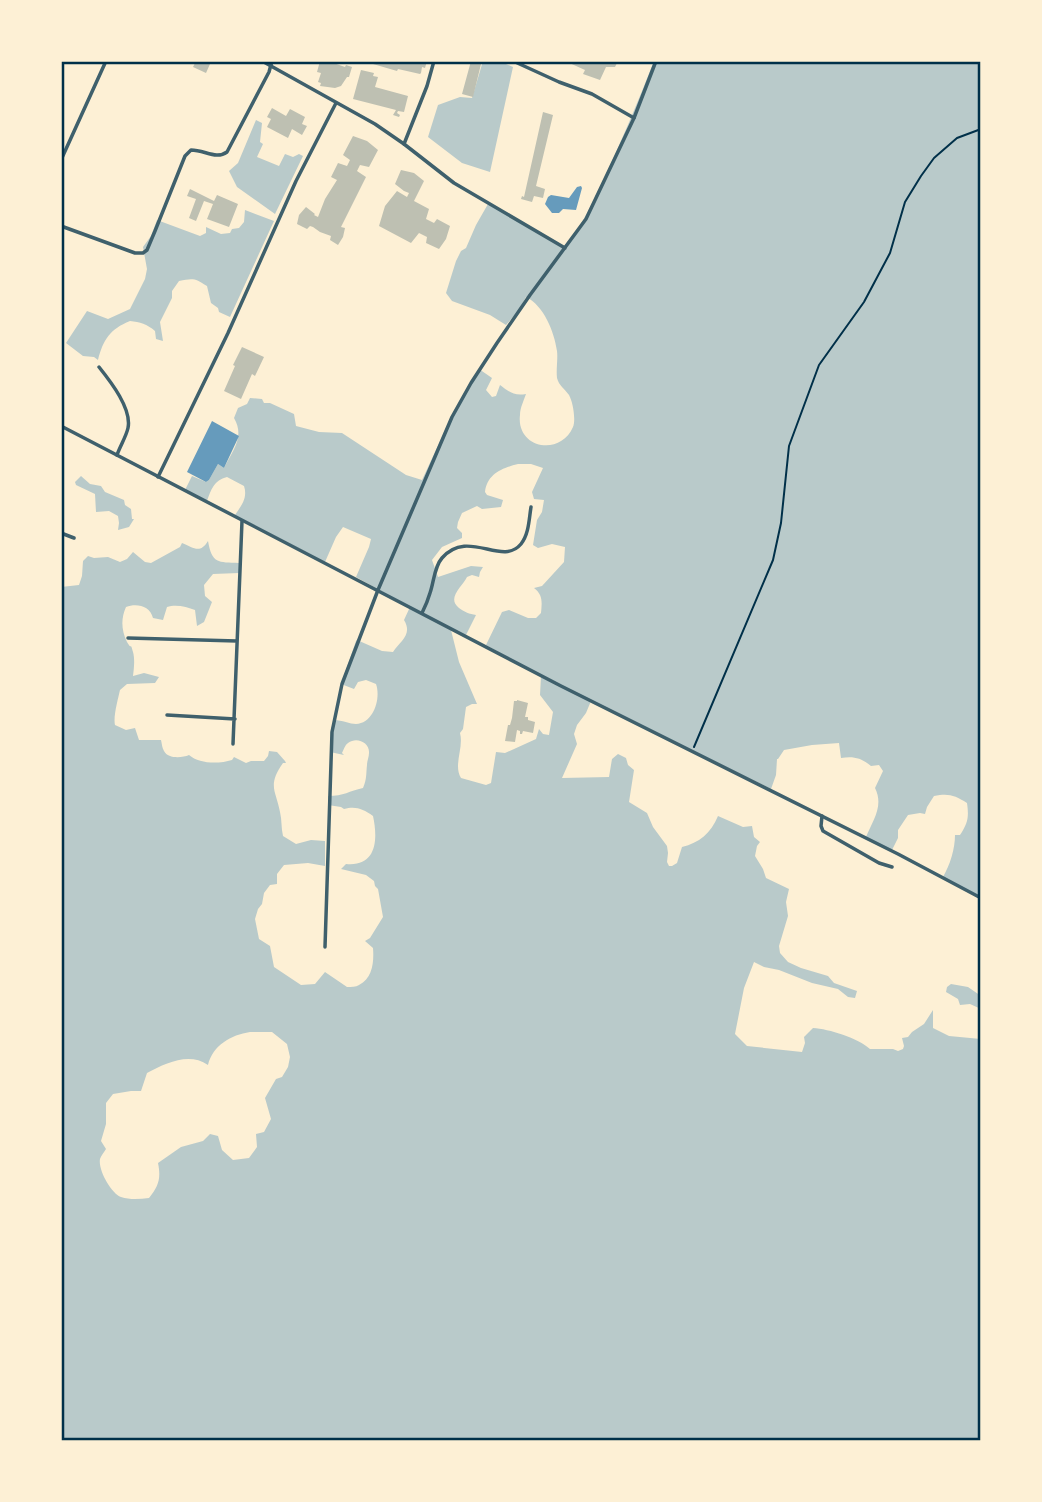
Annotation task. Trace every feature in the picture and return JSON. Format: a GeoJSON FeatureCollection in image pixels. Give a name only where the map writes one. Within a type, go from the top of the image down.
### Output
{"type":"FeatureCollection","features":[{"type":"Feature","properties":{"kind":"street"},"geometry":{"type":"LineString","coordinates":[[61,160],[106,61]]}},
{"type":"Feature","properties":{"kind":"street"},"geometry":{"type":"LineString","coordinates":[[262,61],[374,124],[454,183],[565,248]]}},
{"type":"Feature","properties":{"kind":"street"},"geometry":{"type":"LineString","coordinates":[[61,226],[135,253],[147,250],[185,156],[191,150],[200,150],[215,156],[222,156],[227,152],[251,110],[272,61]]}},
{"type":"Feature","properties":{"kind":"street"},"geometry":{"type":"LineString","coordinates":[[404,144],[428,86],[434,61]]}},
{"type":"Feature","properties":{"kind":"street"},"geometry":{"type":"LineString","coordinates":[[513,61],[559,82],[592,93],[634,118]]}},
{"type":"Feature","properties":{"kind":"street"},"geometry":{"type":"LineString","coordinates":[[325,947],[332,732],[342,684],[353,652],[440,443],[471,383],[530,295],[586,219],[634,118],[656,61]]}},
{"type":"Feature","properties":{"kind":"street"},"geometry":{"type":"LineString","coordinates":[[158,477],[228,333],[296,181],[336,103]]}},
{"type":"Feature","properties":{"kind":"street"},"geometry":{"type":"LineString","coordinates":[[99,367],[112,383],[129,417],[128,429],[117,455]]}},
{"type":"Feature","properties":{"kind":"street"},"geometry":{"type":"LineString","coordinates":[[61,426],[561,686],[981,898]]}},
{"type":"Feature","properties":{"kind":"street"},"geometry":{"type":"LineString","coordinates":[[422,613],[441,558],[467,544],[500,552],[510,551],[521,544],[527,532],[531,508]]}},
{"type":"Feature","properties":{"kind":"street"},"geometry":{"type":"LineString","coordinates":[[233,744],[242,521]]}},
{"type":"Feature","properties":{"kind":"street"},"geometry":{"type":"LineString","coordinates":[[61,533],[74,538]]}},
{"type":"Feature","properties":{"kind":"street"},"geometry":{"type":"LineString","coordinates":[[128,638],[237,641]]}},
{"type":"Feature","properties":{"kind":"street"},"geometry":{"type":"LineString","coordinates":[[167,715],[234,719]]}},
{"type":"Feature","properties":{"kind":"street"},"geometry":{"type":"LineString","coordinates":[[822,816],[823,831],[879,863],[892,867]]}},
{"type":"Feature","properties":{"kind":"path"},"geometry":{"type":"LineString","coordinates":[[692,751],[773,560],[781,523],[789,446],[818,365],[864,302],[890,253],[905,202],[921,176],[934,158],[957,138],[981,129]]}},
{"type":"Feature","properties":{"kind":"shaded area"},"geometry":{"type":"Polygon","coordinates":[[[483,61],[499,61],[513,67],[490,172],[462,163],[428,137],[438,105],[460,97],[472,98],[483,61]]]}},
{"type":"Feature","properties":{"kind":"shaded area"},"geometry":{"type":"Polygon","coordinates":[[[654,61],[981,61],[981,898],[943,877],[952,857],[955,835],[960,835],[966,823],[967,803],[951,795],[934,796],[925,814],[908,815],[898,830],[898,838],[892,850],[866,837],[876,813],[878,801],[875,788],[883,771],[879,765],[871,766],[861,759],[841,758],[839,743],[784,750],[777,759],[776,775],[771,789],[591,701],[577,725],[574,734],[577,744],[562,778],[609,777],[612,759],[618,754],[626,758],[628,765],[634,770],[629,802],[647,813],[653,827],[667,846],[669,866],[677,863],[682,847],[694,843],[708,832],[718,816],[743,827],[752,826],[754,837],[760,842],[755,856],[766,878],[789,889],[786,902],[788,916],[779,946],[780,953],[788,962],[828,976],[834,983],[857,991],[855,998],[848,997],[838,989],[812,983],[754,962],[744,988],[735,1034],[747,1046],[802,1052],[804,1037],[813,1028],[843,1035],[870,1049],[898,1051],[904,1046],[902,1038],[908,1037],[924,1024],[933,1010],[933,1028],[949,1036],[981,1039],[981,1441],[61,1441],[61,587],[79,585],[83,561],[88,556],[108,557],[120,562],[133,552],[145,562],[151,563],[180,547],[182,543],[199,549],[208,541],[214,558],[239,563],[239,573],[213,574],[204,585],[205,596],[212,602],[204,622],[197,626],[195,610],[189,608],[167,607],[163,620],[153,618],[142,606],[126,607],[123,629],[134,655],[133,676],[144,673],[159,677],[155,683],[127,684],[120,690],[115,725],[126,730],[135,728],[139,740],[161,740],[164,751],[172,757],[189,755],[204,762],[215,763],[232,760],[234,757],[246,763],[264,761],[269,751],[277,752],[286,763],[283,763],[278,771],[274,783],[283,836],[296,844],[311,840],[325,841],[325,866],[308,863],[284,865],[277,874],[277,884],[270,885],[258,909],[255,919],[259,939],[270,946],[274,967],[301,985],[315,984],[325,972],[347,987],[364,982],[372,969],[373,958],[373,948],[365,941],[370,938],[383,917],[378,889],[374,881],[366,875],[341,869],[346,864],[364,861],[373,850],[373,816],[359,809],[328,805],[328,796],[363,788],[369,749],[359,740],[355,740],[346,745],[342,753],[344,755],[330,752],[331,729],[334,720],[362,723],[372,715],[377,703],[376,684],[366,680],[358,682],[354,689],[341,684],[356,641],[382,651],[393,652],[406,634],[404,620],[410,607],[356,577],[371,539],[343,527],[325,562],[235,515],[243,502],[245,490],[244,486],[227,477],[216,483],[207,501],[185,490],[192,476],[206,482],[218,464],[224,468],[238,437],[234,418],[238,408],[247,404],[250,398],[262,399],[264,403],[294,414],[296,426],[319,432],[342,433],[406,475],[422,480],[454,411],[479,369],[492,378],[486,390],[492,397],[496,396],[500,385],[512,393],[526,394],[520,412],[521,426],[532,441],[549,445],[567,436],[574,424],[573,406],[569,395],[558,381],[556,343],[551,327],[538,306],[526,297],[506,325],[490,315],[452,301],[446,293],[456,261],[461,251],[466,248],[488,204],[564,246],[581,224],[595,198],[654,61]],[[518,464],[496,473],[486,486],[487,495],[503,500],[501,507],[482,509],[477,506],[462,513],[457,528],[462,533],[462,538],[442,547],[432,560],[438,577],[471,566],[483,567],[479,577],[467,577],[454,600],[459,608],[476,615],[466,635],[451,630],[459,662],[477,704],[466,707],[460,733],[459,773],[461,778],[486,785],[491,783],[496,752],[505,753],[536,739],[539,729],[543,734],[549,735],[553,712],[540,695],[541,676],[486,645],[502,612],[509,610],[528,618],[536,618],[541,613],[541,599],[534,588],[542,586],[564,562],[565,547],[552,544],[538,548],[533,545],[544,500],[534,499],[532,492],[543,468],[518,464]],[[250,1032],[224,1042],[214,1052],[208,1065],[193,1059],[178,1060],[147,1073],[141,1091],[113,1094],[106,1103],[106,1124],[101,1141],[106,1149],[100,1158],[100,1164],[106,1181],[117,1195],[128,1199],[149,1198],[158,1182],[158,1163],[181,1147],[203,1141],[210,1134],[218,1136],[222,1150],[233,1160],[249,1158],[257,1147],[256,1134],[264,1132],[271,1119],[265,1098],[276,1079],[282,1077],[290,1057],[287,1044],[272,1032],[250,1032]]]}},
{"type":"Feature","properties":{"kind":"shaded area"},"geometry":{"type":"Polygon","coordinates":[[[256,120],[262,123],[260,142],[263,144],[257,157],[279,166],[285,154],[303,156],[275,214],[237,187],[229,171],[238,163],[256,120]]]}},
{"type":"Feature","properties":{"kind":"shaded area"},"geometry":{"type":"Polygon","coordinates":[[[245,210],[274,221],[230,317],[219,312],[211,303],[207,286],[197,280],[188,279],[179,281],[172,291],[172,298],[160,322],[163,341],[156,339],[155,331],[149,327],[130,321],[108,336],[98,360],[83,356],[66,343],[87,311],[108,319],[130,309],[145,279],[147,269],[143,247],[157,220],[200,236],[206,233],[206,227],[221,234],[230,233],[244,222],[245,210]]]}},
{"type":"Feature","properties":{"kind":"shaded area"},"geometry":{"type":"Polygon","coordinates":[[[81,476],[90,484],[101,486],[105,492],[124,500],[134,519],[129,527],[118,530],[118,516],[109,511],[96,512],[95,494],[76,485],[75,482],[81,476]]]}},
{"type":"Feature","properties":{"kind":"shaded area"},"geometry":{"type":"Polygon","coordinates":[[[951,984],[968,987],[981,996],[981,1009],[970,1004],[960,1005],[958,999],[946,992],[951,984]]]}},
{"type":"Feature","properties":{"kind":"water"},"geometry":{"type":"Polygon","coordinates":[[[581,186],[576,210],[563,209],[559,213],[552,213],[545,204],[551,195],[569,198],[577,187],[581,186]]]}},
{"type":"Feature","properties":{"kind":"water"},"geometry":{"type":"Polygon","coordinates":[[[212,421],[239,436],[224,468],[218,464],[206,482],[187,472],[212,421]]]}},
{"type":"Feature","properties":{"kind":"building"},"geometry":{"type":"Polygon","coordinates":[[[196,61],[210,64],[206,73],[193,67],[196,61]]]}},
{"type":"Feature","properties":{"kind":"building"},"geometry":{"type":"Polygon","coordinates":[[[320,61],[352,67],[349,77],[341,86],[335,88],[320,86],[321,83],[318,82],[321,73],[317,72],[320,61]]]}},
{"type":"Feature","properties":{"kind":"building"},"geometry":{"type":"Polygon","coordinates":[[[373,61],[427,61],[420,74],[398,69],[397,71],[373,64],[373,61]]]}},
{"type":"Feature","properties":{"kind":"building"},"geometry":{"type":"Polygon","coordinates":[[[471,61],[481,64],[473,97],[462,94],[471,61]]]}},
{"type":"Feature","properties":{"kind":"building"},"geometry":{"type":"Polygon","coordinates":[[[565,61],[618,61],[615,67],[606,67],[600,80],[583,74],[585,70],[565,61]]]}},
{"type":"Feature","properties":{"kind":"building"},"geometry":{"type":"Polygon","coordinates":[[[361,70],[374,73],[373,76],[378,77],[375,87],[408,96],[404,112],[397,113],[399,117],[393,115],[396,110],[353,99],[361,70]]]}},
{"type":"Feature","properties":{"kind":"building"},"geometry":{"type":"Polygon","coordinates":[[[272,108],[286,116],[290,109],[305,117],[302,124],[307,126],[302,135],[292,129],[288,138],[267,127],[271,119],[267,117],[272,108]]]}},
{"type":"Feature","properties":{"kind":"building"},"geometry":{"type":"Polygon","coordinates":[[[543,112],[553,115],[536,186],[545,189],[543,198],[534,196],[532,202],[521,199],[524,197],[543,112]]]}},
{"type":"Feature","properties":{"kind":"building"},"geometry":{"type":"Polygon","coordinates":[[[353,136],[367,141],[378,150],[369,167],[360,165],[357,171],[366,177],[341,227],[345,228],[338,245],[330,240],[331,236],[313,227],[307,229],[297,224],[299,215],[306,207],[318,217],[337,180],[331,177],[338,163],[347,166],[350,160],[343,155],[353,136]]]}},
{"type":"Feature","properties":{"kind":"building"},"geometry":{"type":"Polygon","coordinates":[[[401,170],[414,173],[424,181],[414,201],[429,209],[426,219],[434,223],[437,219],[450,226],[439,249],[426,243],[427,237],[419,233],[411,243],[379,226],[385,206],[397,191],[407,197],[409,193],[395,184],[401,170]]]}},
{"type":"Feature","properties":{"kind":"building"},"geometry":{"type":"Polygon","coordinates":[[[190,189],[214,201],[217,195],[238,204],[229,227],[207,219],[213,204],[204,201],[196,221],[189,218],[196,199],[187,196],[190,189]]]}},
{"type":"Feature","properties":{"kind":"building"},"geometry":{"type":"Polygon","coordinates":[[[242,347],[264,357],[255,376],[252,374],[241,399],[224,391],[242,347]]]}},
{"type":"Feature","properties":{"kind":"building"},"geometry":{"type":"Polygon","coordinates":[[[514,701],[528,703],[525,717],[535,722],[533,733],[523,731],[520,734],[517,730],[515,742],[505,741],[514,701]]]}}]}
